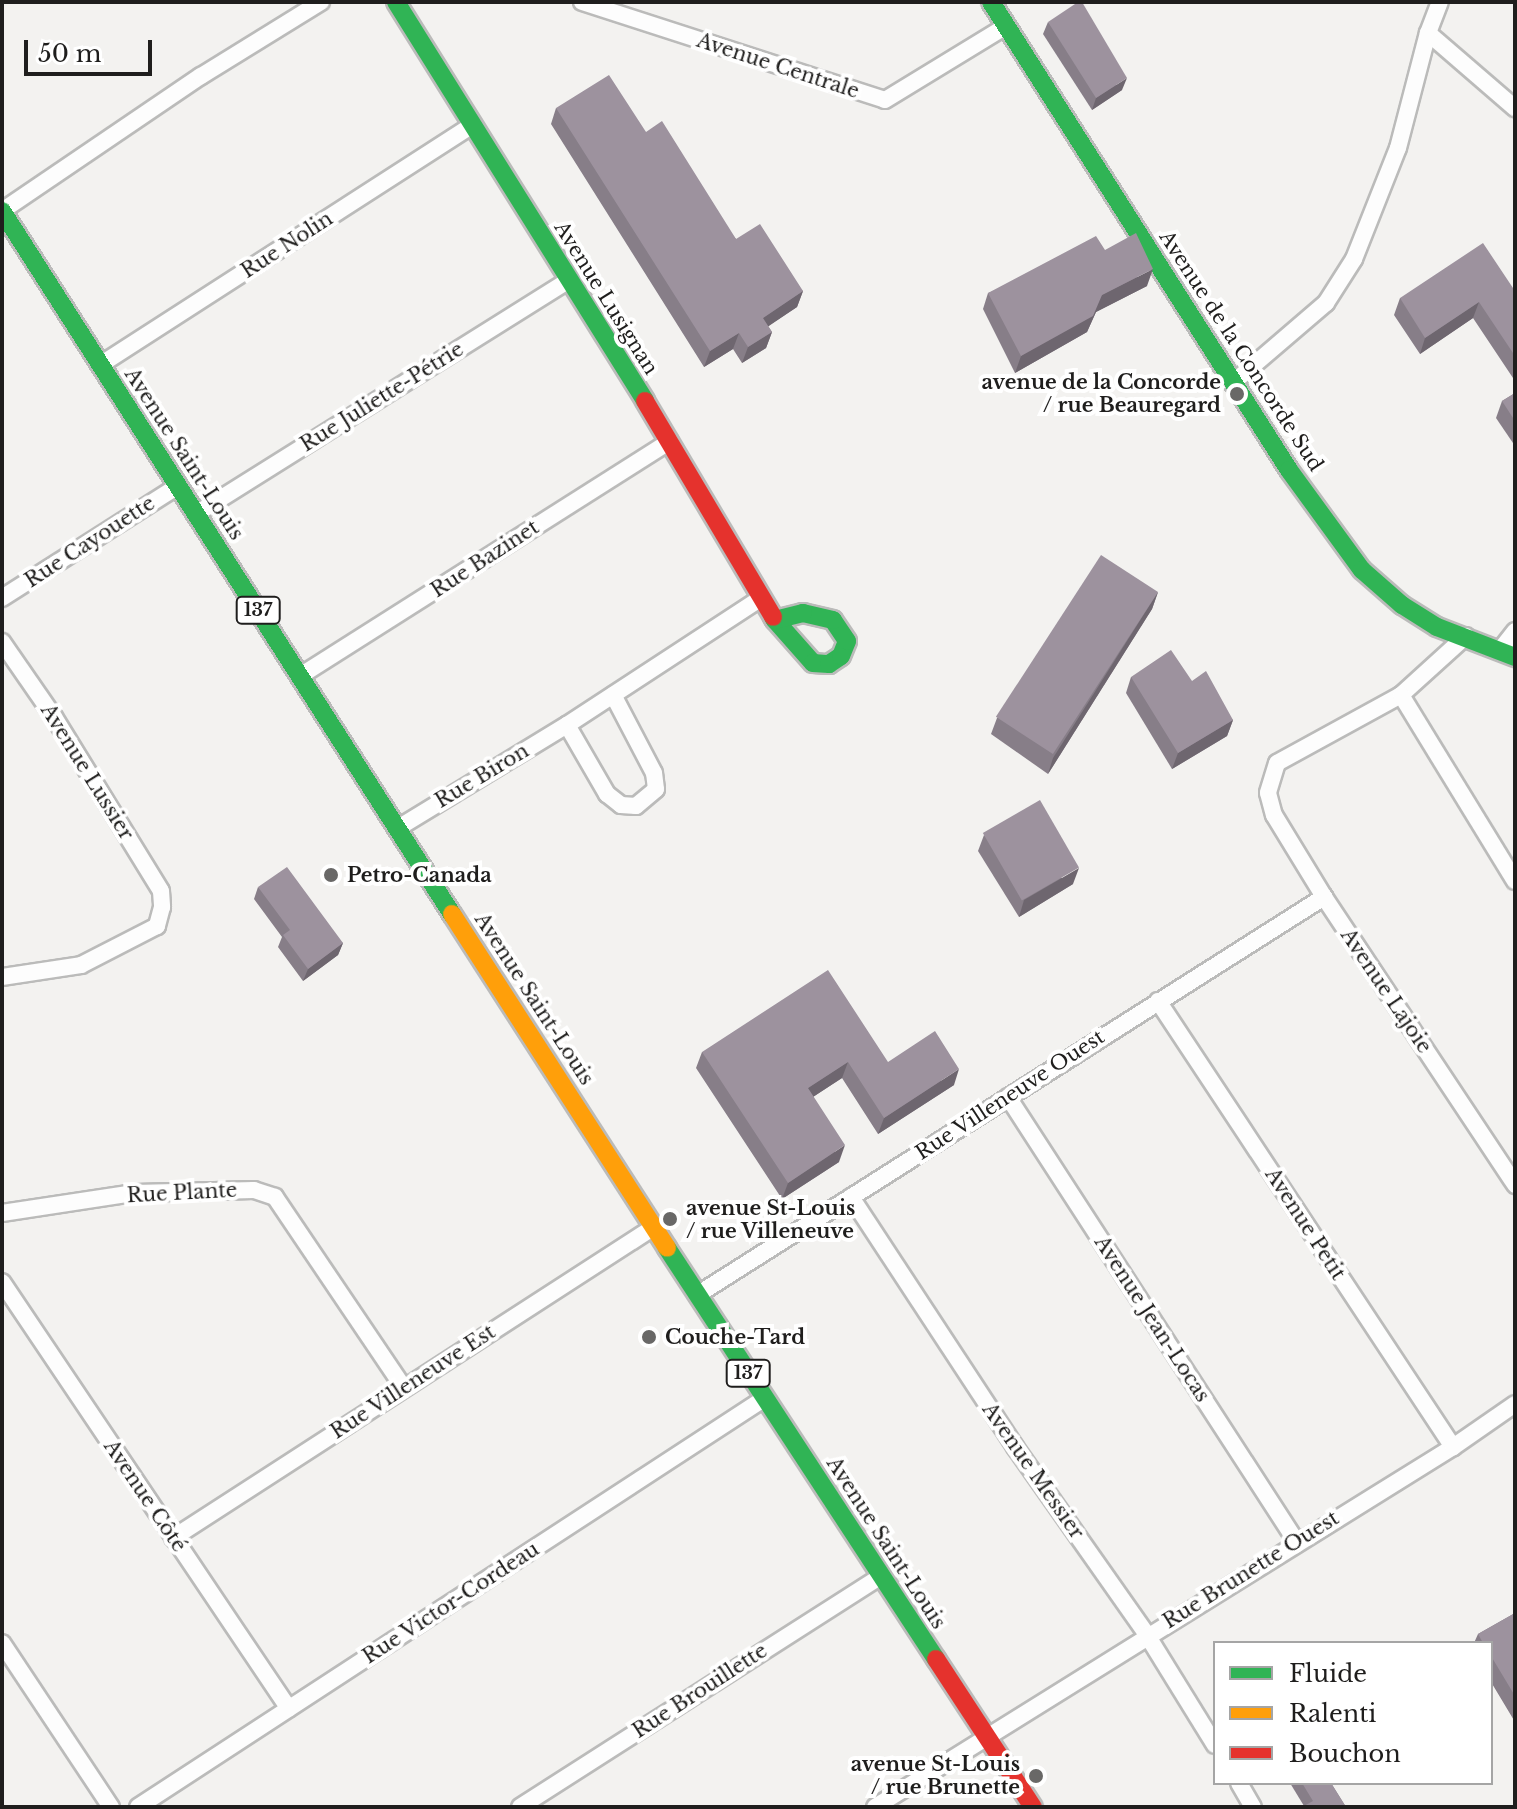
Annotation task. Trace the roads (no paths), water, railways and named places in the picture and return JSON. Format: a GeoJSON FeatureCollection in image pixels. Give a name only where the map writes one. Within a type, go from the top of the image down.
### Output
{"type":"FeatureCollection","features":[{"type":"Feature","properties":{"kind":"main road","name":"Avenue Lusignan"},"geometry":{"type":"LineString","coordinates":[[396,2],[670,441],[775,620]]}},
{"type":"Feature","properties":{"kind":"main road","name":"Avenue de la Concorde Sud"},"geometry":{"type":"LineString","coordinates":[[991,2],[1289,470],[1362,570],[1402,605],[1437,627],[1508,653]]}},
{"type":"Feature","properties":{"kind":"main road","name":"Avenue Saint-Louis"},"geometry":{"type":"LineString","coordinates":[[2,211],[697,1295],[1033,1807]]}},
{"type":"Feature","properties":{"kind":"street"},"geometry":{"type":"LineString","coordinates":[[2,211],[201,76],[321,2]]}},
{"type":"Feature","properties":{"kind":"street","name":"Avenue Centrale"},"geometry":{"type":"LineString","coordinates":[[582,2],[885,100],[1006,26]]}},
{"type":"Feature","properties":{"kind":"street"},"geometry":{"type":"LineString","coordinates":[[1235,381],[1326,303],[1354,259],[1398,148],[1428,33],[1440,2]]}},
{"type":"Feature","properties":{"kind":"street"},"geometry":{"type":"LineString","coordinates":[[1428,33],[1515,108]]}},
{"type":"Feature","properties":{"kind":"street","name":"Rue Nolin"},"geometry":{"type":"LineString","coordinates":[[100,365],[473,125]]}},
{"type":"Feature","properties":{"kind":"street","name":"Rue Juliette-Pétrie"},"geometry":{"type":"LineString","coordinates":[[196,514],[568,281]]}},
{"type":"Feature","properties":{"kind":"street","name":"Rue Bazinet"},"geometry":{"type":"LineString","coordinates":[[300,676],[670,441]]}},
{"type":"Feature","properties":{"kind":"street","name":"Rue Cayouette"},"geometry":{"type":"LineString","coordinates":[[2,598],[178,486]]}},
{"type":"Feature","properties":{"kind":"street","name":"Rue Biron"},"geometry":{"type":"LineString","coordinates":[[398,828],[567,725],[761,598]]}},
{"type":"Feature","properties":{"kind":"street"},"geometry":{"type":"LineString","coordinates":[[1508,653],[1515,631]]}},
{"type":"Feature","properties":{"kind":"street"},"geometry":{"type":"LineString","coordinates":[[1466,636],[1401,695],[1515,881]]}},
{"type":"Feature","properties":{"kind":"street","name":"Avenue Lussier"},"geometry":{"type":"LineString","coordinates":[[2,642],[54,717],[161,891],[162,907],[157,926],[81,965],[2,977]]}},
{"type":"Feature","properties":{"kind":"street"},"geometry":{"type":"LineString","coordinates":[[567,725],[607,794],[621,805],[636,806],[656,789],[654,773],[613,695]]}},
{"type":"Feature","properties":{"kind":"street","name":"Avenue Lajoie"},"geometry":{"type":"LineString","coordinates":[[1401,695],[1277,763],[1268,793],[1274,815],[1324,897],[1515,1185]]}},
{"type":"Feature","properties":{"kind":"street","name":"Rue Villeneuve Ouest"},"geometry":{"type":"LineString","coordinates":[[697,1295],[1324,897]]}},
{"type":"Feature","properties":{"kind":"street","name":"Avenue Petit"},"geometry":{"type":"LineString","coordinates":[[1158,1001],[1453,1447]]}},
{"type":"Feature","properties":{"kind":"street","name":"Avenue Jean-Locas"},"geometry":{"type":"LineString","coordinates":[[1008,1097],[1296,1541]]}},
{"type":"Feature","properties":{"kind":"street","name":"Rue Plante"},"geometry":{"type":"LineString","coordinates":[[2,1213],[135,1193],[254,1190],[275,1197],[404,1388]]}},
{"type":"Feature","properties":{"kind":"street","name":"Avenue Messier"},"geometry":{"type":"LineString","coordinates":[[851,1197],[1015,1447],[1147,1635],[1213,1742]]}},
{"type":"Feature","properties":{"kind":"street","name":"Rue Villeneuve Est"},"geometry":{"type":"LineString","coordinates":[[173,1538],[654,1227]]}},
{"type":"Feature","properties":{"kind":"street","name":"Avenue Côté"},"geometry":{"type":"LineString","coordinates":[[2,1282],[289,1709]]}},
{"type":"Feature","properties":{"kind":"street","name":"Rue Victor-Cordeau"},"geometry":{"type":"LineString","coordinates":[[138,1807],[765,1398]]}},
{"type":"Feature","properties":{"kind":"street","name":"Rue Brunette Ouest"},"geometry":{"type":"LineString","coordinates":[[875,1807],[1296,1541],[1453,1447],[1515,1404]]}},
{"type":"Feature","properties":{"kind":"street","name":"Rue Brouillette"},"geometry":{"type":"LineString","coordinates":[[520,1807],[881,1576]]}},
{"type":"Feature","properties":{"kind":"street"},"geometry":{"type":"LineString","coordinates":[[2,1643],[111,1807]]}},
{"type":"Feature","properties":{"kind":"street"},"geometry":{"type":"LineString","coordinates":[[1240,1785],[1253,1807]]}},
{"type":"Feature","properties":{"kind":"place","name":"avenue de la Concorde / rue Beauregard"},"geometry":{"type":"Point","coordinates":[1237,394]}},
{"type":"Feature","properties":{"kind":"place","name":"Petro-Canada"},"geometry":{"type":"Point","coordinates":[331,875]}},
{"type":"Feature","properties":{"kind":"place","name":"avenue St-Louis / rue Villeneuve"},"geometry":{"type":"Point","coordinates":[670,1219]}},
{"type":"Feature","properties":{"kind":"place","name":"Couche-Tard"},"geometry":{"type":"Point","coordinates":[649,1337]}},
{"type":"Feature","properties":{"kind":"place","name":"avenue St-Louis / rue Brunette"},"geometry":{"type":"Point","coordinates":[1036,1776]}}]}
